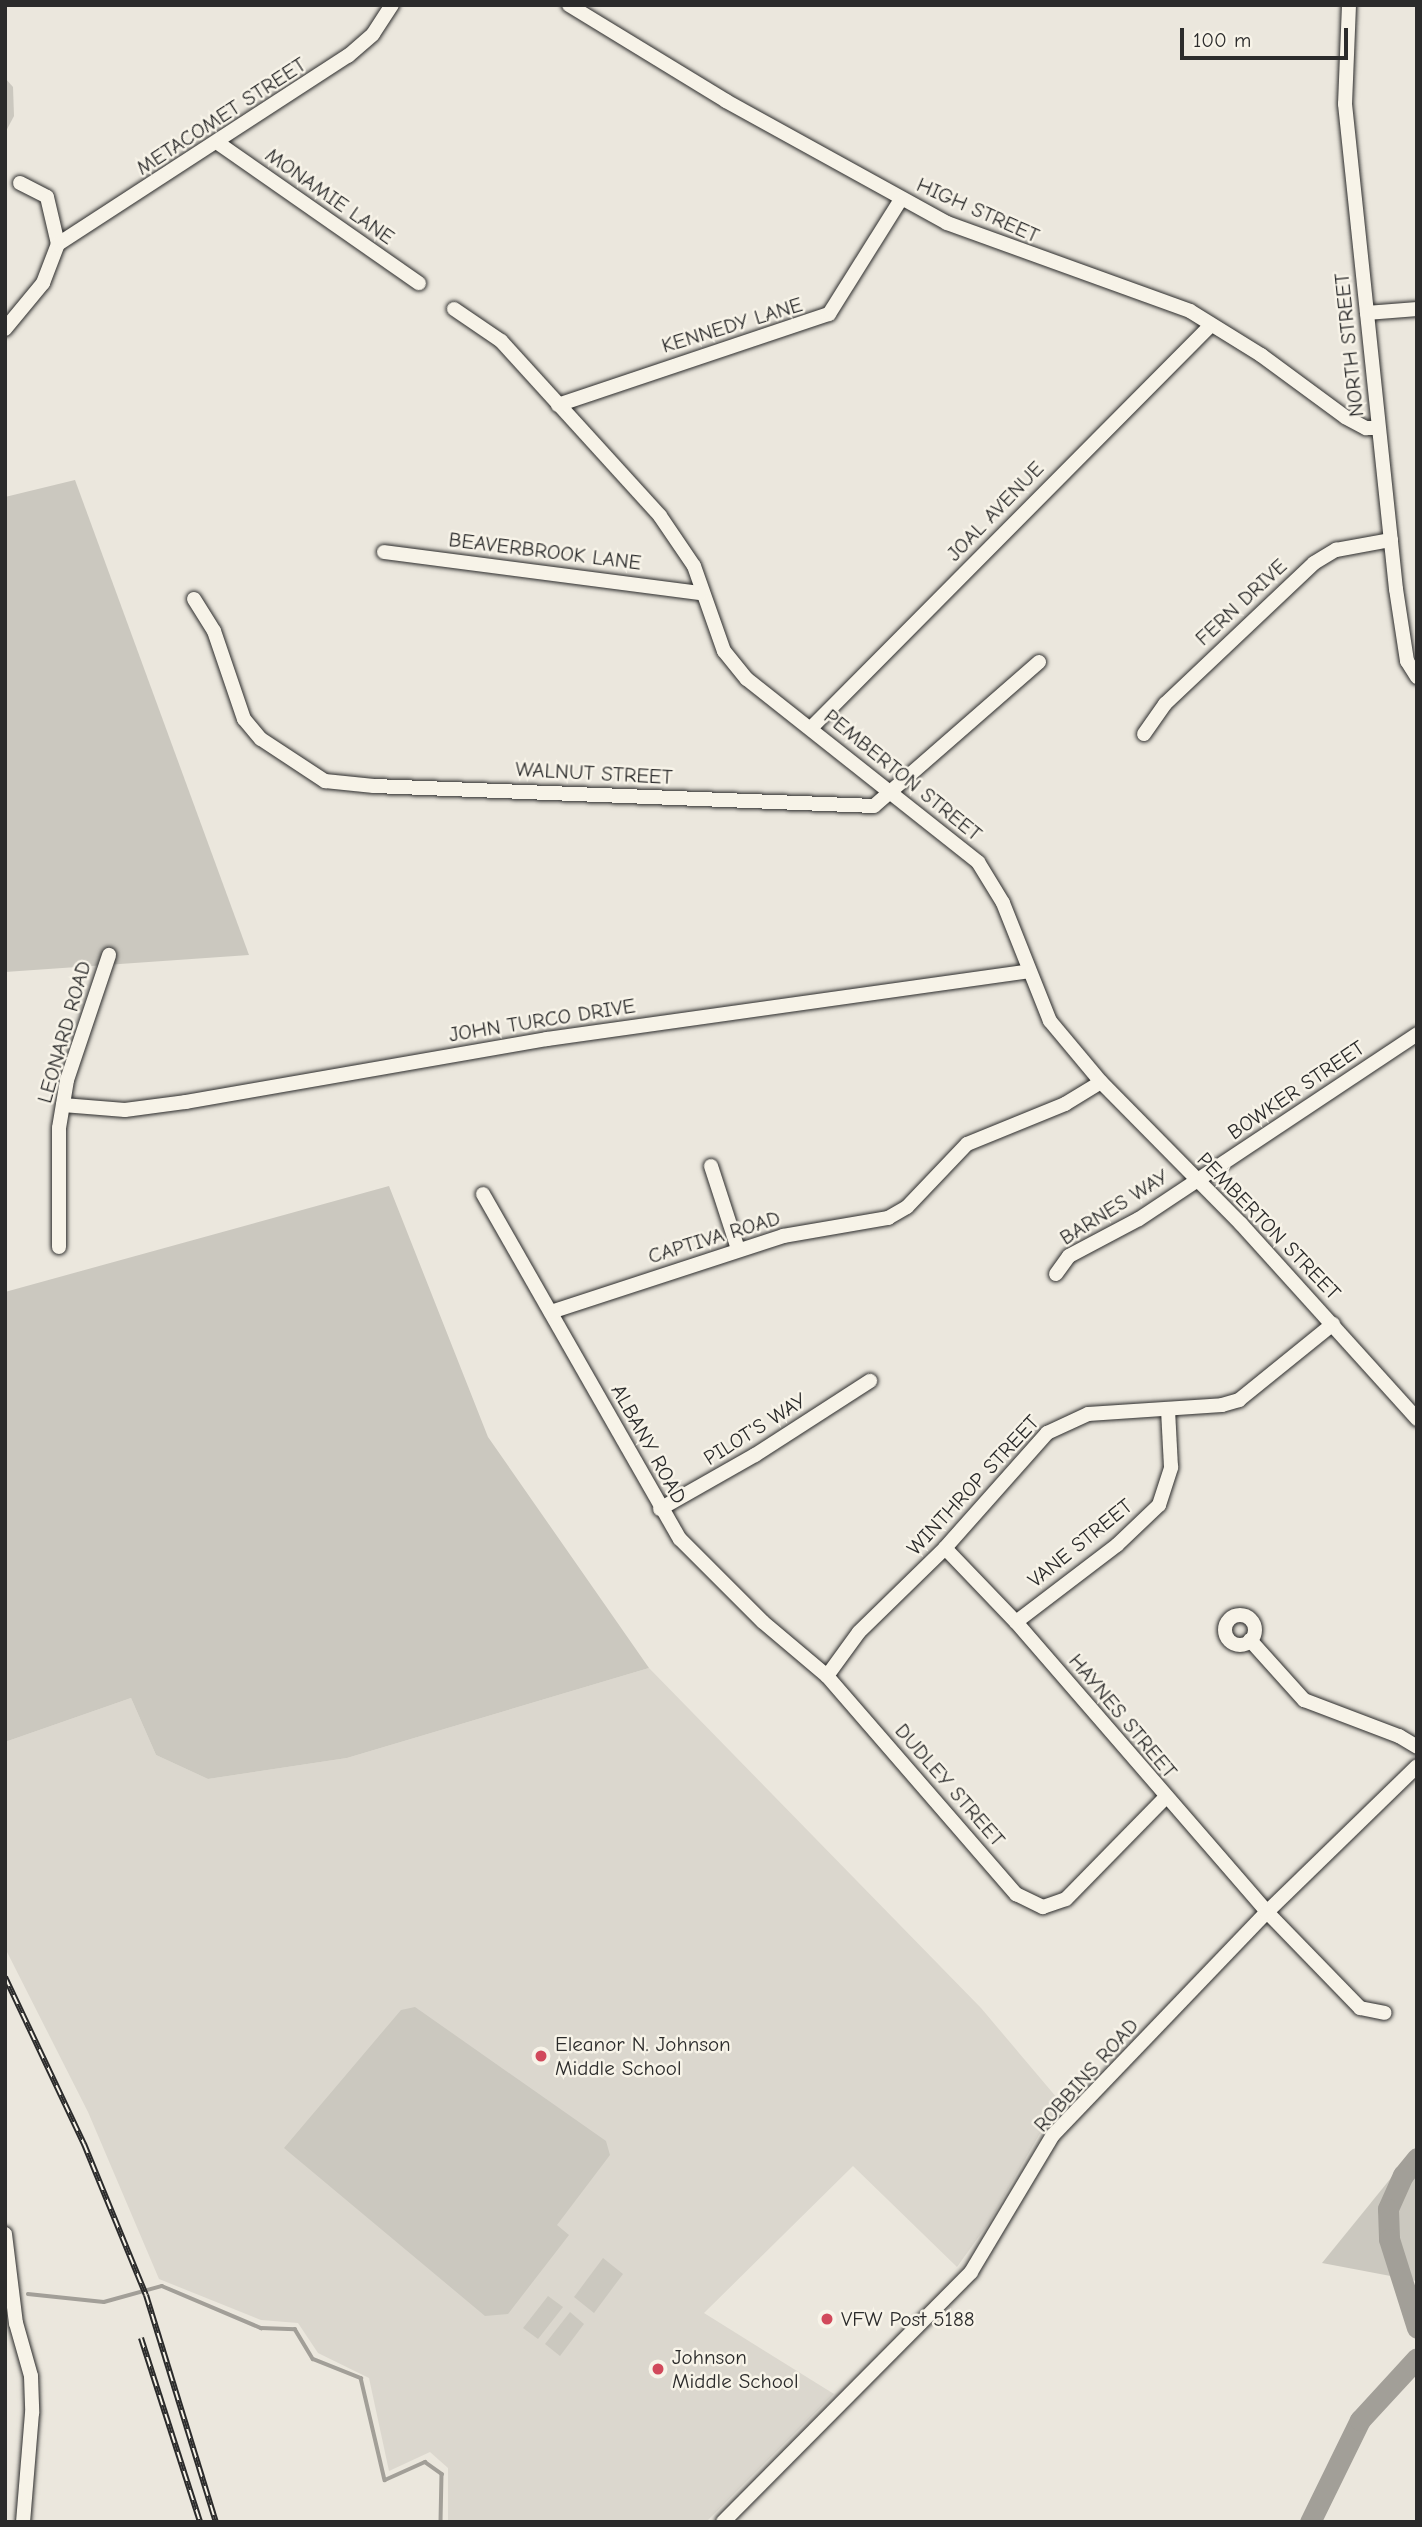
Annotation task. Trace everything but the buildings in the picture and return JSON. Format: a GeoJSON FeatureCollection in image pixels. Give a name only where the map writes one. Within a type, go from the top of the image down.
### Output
{"type":"FeatureCollection","features":[{"type":"Feature","properties":{"kind":"street","name":"METACOMET STREET"},"geometry":{"type":"LineString","coordinates":[[58,244],[218,143],[348,56],[373,34],[392,5]]}},
{"type":"Feature","properties":{"kind":"street","name":"HIGH STREET"},"geometry":{"type":"LineString","coordinates":[[569,5],[726,101],[901,199],[1034,258],[1160,298],[1211,325],[1345,417],[1366,428],[1378,428]]}},
{"type":"Feature","properties":{"kind":"street","name":"NORTH STREET"},"geometry":{"type":"LineString","coordinates":[[1349,5],[1345,104],[1403,641],[1417,677]]}},
{"type":"Feature","properties":{"kind":"street","name":"MONAMIE LANE"},"geometry":{"type":"LineString","coordinates":[[218,143],[419,283]]}},
{"type":"Feature","properties":{"kind":"street"},"geometry":{"type":"LineString","coordinates":[[5,329],[43,283],[58,244],[47,197],[20,183]]}},
{"type":"Feature","properties":{"kind":"street","name":"KENNEDY LANE"},"geometry":{"type":"LineString","coordinates":[[558,405],[829,314],[901,199]]}},
{"type":"Feature","properties":{"kind":"street","name":"PEMBERTON STREET"},"geometry":{"type":"LineString","coordinates":[[454,309],[501,341],[660,516],[694,566],[701,593],[724,650],[760,691],[811,727],[978,862],[1003,903],[1043,1012],[1101,1082],[1414,1411]]}},
{"type":"Feature","properties":{"kind":"street"},"geometry":{"type":"LineString","coordinates":[[1367,313],[1417,309]]}},
{"type":"Feature","properties":{"kind":"street","name":"JOAL AVENUE"},"geometry":{"type":"LineString","coordinates":[[811,727],[1211,325]]}},
{"type":"Feature","properties":{"kind":"street","name":"FERN DRIVE"},"geometry":{"type":"LineString","coordinates":[[1144,734],[1165,704],[1314,563],[1336,550],[1391,540]]}},
{"type":"Feature","properties":{"kind":"street","name":"BEAVERBROOK LANE"},"geometry":{"type":"LineString","coordinates":[[384,552],[701,593]]}},
{"type":"Feature","properties":{"kind":"street","name":"WALNUT STREET"},"geometry":{"type":"LineString","coordinates":[[194,599],[214,631],[244,719],[261,739],[326,781],[869,806],[893,793],[1039,662]]}},
{"type":"Feature","properties":{"kind":"street","name":"LEONARD ROAD"},"geometry":{"type":"LineString","coordinates":[[59,1247],[63,1105],[109,955]]}},
{"type":"Feature","properties":{"kind":"street","name":"JOHN TURCO DRIVE"},"geometry":{"type":"LineString","coordinates":[[63,1105],[125,1110],[174,1104],[548,1039],[1028,971]]}},
{"type":"Feature","properties":{"kind":"street","name":"BOWKER STREET"},"geometry":{"type":"LineString","coordinates":[[1197,1180],[1417,1034]]}},
{"type":"Feature","properties":{"kind":"street","name":"CAPTIVA ROAD"},"geometry":{"type":"LineString","coordinates":[[551,1312],[738,1249],[888,1218],[907,1207],[967,1144],[1065,1104],[1101,1082]]}},
{"type":"Feature","properties":{"kind":"street"},"geometry":{"type":"LineString","coordinates":[[711,1166],[738,1249]]}},
{"type":"Feature","properties":{"kind":"street","name":"BARNES WAY"},"geometry":{"type":"LineString","coordinates":[[1056,1274],[1069,1255],[1139,1219],[1197,1180]]}},
{"type":"Feature","properties":{"kind":"street","name":"ALBANY ROAD"},"geometry":{"type":"LineString","coordinates":[[483,1194],[660,1509],[680,1539],[728,1589],[827,1676]]}},
{"type":"Feature","properties":{"kind":"street","name":"WINTHROP STREET"},"geometry":{"type":"LineString","coordinates":[[827,1676],[859,1632],[944,1548],[1047,1433],[1088,1414],[1168,1410],[1239,1400],[1333,1324]]}},
{"type":"Feature","properties":{"kind":"street","name":"PILOT'S WAY"},"geometry":{"type":"LineString","coordinates":[[660,1509],[755,1455],[870,1381]]}},
{"type":"Feature","properties":{"kind":"street","name":"VANE STREET"},"geometry":{"type":"LineString","coordinates":[[1016,1622],[1117,1545],[1159,1505],[1171,1467],[1168,1410]]}},
{"type":"Feature","properties":{"kind":"street","name":"HAYNES STREET"},"geometry":{"type":"LineString","coordinates":[[944,1548],[1016,1622],[1165,1798],[1267,1912],[1360,2008],[1385,2013]]}},
{"type":"Feature","properties":{"kind":"street"},"geometry":{"type":"LineString","coordinates":[[1250,1640],[1268,1665],[1304,1700],[1399,1736],[1417,1747]]}},
{"type":"Feature","properties":{"kind":"street","name":"DUDLEY STREET"},"geometry":{"type":"LineString","coordinates":[[827,1676],[1016,1894],[1033,1905],[1051,1906],[1087,1881],[1165,1798]]}},
{"type":"Feature","properties":{"kind":"street","name":"ROBBINS ROAD"},"geometry":{"type":"LineString","coordinates":[[723,2522],[958,2286],[987,2249],[1053,2135],[1267,1912],[1417,1766]]}},
{"type":"Feature","properties":{"kind":"street"},"geometry":{"type":"LineString","coordinates":[[5,2234],[16,2323],[31,2376],[33,2413],[23,2522]]}},
{"type":"Feature","properties":{"kind":"shaded area"},"geometry":{"type":"Polygon","coordinates":[[[5,78],[13,87],[14,116],[5,133],[5,78]]]}},
{"type":"Feature","properties":{"kind":"shaded area"},"geometry":{"type":"Polygon","coordinates":[[[75,480],[249,955],[5,972],[5,497],[75,480]]]}},
{"type":"Feature","properties":{"kind":"shaded area"},"geometry":{"type":"Polygon","coordinates":[[[389,1186],[488,1437],[649,1668],[347,1758],[208,1779],[156,1755],[131,1698],[5,1742],[5,1292],[389,1186]]]}},
{"type":"Feature","properties":{"kind":"shaded area","name":"Eleanor N. Johnson Middle School"},"geometry":{"type":"Polygon","coordinates":[[[649,1668],[981,2008],[1063,2105],[1039,2135],[990,2221],[957,2267],[853,2166],[704,2313],[834,2394],[706,2522],[448,2522],[448,2468],[430,2452],[389,2471],[369,2378],[318,2353],[298,2323],[261,2320],[159,2279],[88,2112],[5,1948],[5,1742],[131,1698],[156,1755],[208,1779],[347,1758],[649,1668]]]}},
{"type":"Feature","properties":{"kind":"shaded area"},"geometry":{"type":"Polygon","coordinates":[[[415,2007],[606,2141],[610,2155],[557,2225],[569,2235],[508,2314],[485,2316],[284,2148],[401,2010],[415,2007]]]}},
{"type":"Feature","properties":{"kind":"shaded area"},"geometry":{"type":"Polygon","coordinates":[[[1417,2146],[1417,2281],[1322,2263],[1417,2146]]]}},
{"type":"Feature","properties":{"kind":"shaded area"},"geometry":{"type":"Polygon","coordinates":[[[603,2258],[623,2274],[594,2313],[574,2297],[603,2258]]]}},
{"type":"Feature","properties":{"kind":"shaded area"},"geometry":{"type":"Polygon","coordinates":[[[548,2296],[563,2307],[538,2339],[523,2328],[548,2296]]]}},
{"type":"Feature","properties":{"kind":"shaded area"},"geometry":{"type":"Polygon","coordinates":[[[570,2312],[584,2324],[560,2356],[545,2344],[570,2312]]]}},
{"type":"Feature","properties":{"kind":"waterway"},"geometry":{"type":"LineString","coordinates":[[1417,2158],[1403,2175],[1388,2209],[1389,2239],[1417,2328]]}},
{"type":"Feature","properties":{"kind":"waterway"},"geometry":{"type":"LineString","coordinates":[[28,2294],[104,2302],[162,2286],[261,2328],[295,2329],[313,2359],[361,2378],[385,2480],[425,2462],[442,2474],[441,2522]]}},
{"type":"Feature","properties":{"kind":"waterway"},"geometry":{"type":"LineString","coordinates":[[1310,2522],[1360,2420],[1417,2358]]}},
{"type":"Feature","properties":{"kind":"railway"},"geometry":{"type":"LineString","coordinates":[[5,1977],[84,2144],[146,2295],[216,2522]]}},
{"type":"Feature","properties":{"kind":"railway"},"geometry":{"type":"LineString","coordinates":[[141,2338],[200,2522]]}},
{"type":"Feature","properties":{"kind":"place","name":"Eleanor N. Johnson Middle School"},"geometry":{"type":"Point","coordinates":[541,2056]}},
{"type":"Feature","properties":{"kind":"place","name":"VFW Post 5188"},"geometry":{"type":"Point","coordinates":[827,2319]}},
{"type":"Feature","properties":{"kind":"place","name":"Johnson Middle School"},"geometry":{"type":"Point","coordinates":[658,2369]}}]}
